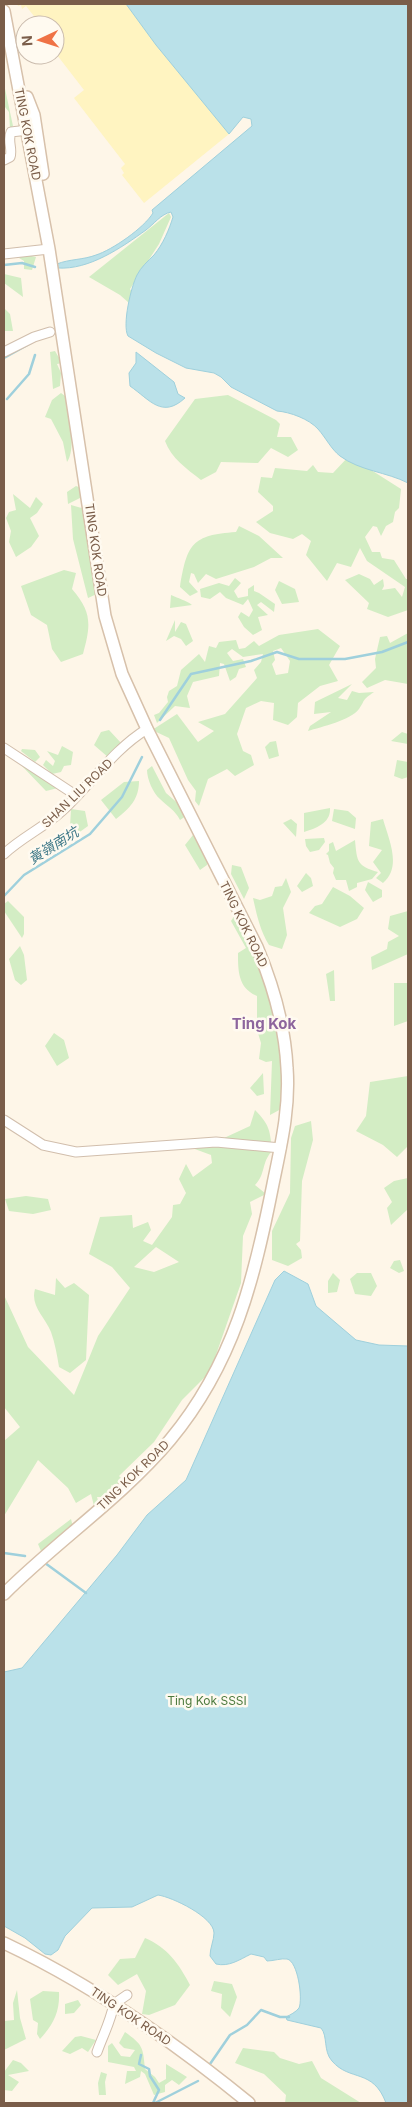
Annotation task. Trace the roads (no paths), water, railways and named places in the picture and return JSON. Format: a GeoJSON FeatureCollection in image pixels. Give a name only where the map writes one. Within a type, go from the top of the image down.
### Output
{"type":"FeatureCollection","features":[{"type":"Feature","properties":{"kind":"main road","name":"TING KOK ROAD"},"geometry":{"type":"LineString","coordinates":[[4,11],[43,213],[106,616],[122,674],[147,729],[257,947],[266,970],[279,1013],[287,1067],[288,1101],[281,1148],[249,1291],[224,1356],[199,1401],[170,1440],[142,1469],[4,1594]]}},
{"type":"Feature","properties":{"kind":"main road","name":"TING KOK ROAD"},"geometry":{"type":"LineString","coordinates":[[13,56],[34,115],[44,178],[43,213]]}},
{"type":"Feature","properties":{"kind":"main road","name":"TING KOK ROAD"},"geometry":{"type":"LineString","coordinates":[[4,1943],[73,1978],[114,2004],[205,2067],[249,2103]]}},
{"type":"Feature","properties":{"kind":"street"},"geometry":{"type":"LineString","coordinates":[[4,160],[10,157],[12,152],[9,139],[10,132],[28,130]]}},
{"type":"Feature","properties":{"kind":"street"},"geometry":{"type":"LineString","coordinates":[[4,254],[49,249]]}},
{"type":"Feature","properties":{"kind":"street"},"geometry":{"type":"LineString","coordinates":[[4,352],[34,337],[50,332]]}},
{"type":"Feature","properties":{"kind":"street","name":"SHAN LIU ROAD"},"geometry":{"type":"LineString","coordinates":[[4,854],[45,826],[77,796],[128,742],[147,729]]}},
{"type":"Feature","properties":{"kind":"street"},"geometry":{"type":"LineString","coordinates":[[4,748],[77,796]]}},
{"type":"Feature","properties":{"kind":"street"},"geometry":{"type":"LineString","coordinates":[[4,1120],[43,1145],[76,1152],[216,1142],[281,1148]]}},
{"type":"Feature","properties":{"kind":"street"},"geometry":{"type":"LineString","coordinates":[[97,2052],[110,2024],[114,2004],[127,1995]]}},
{"type":"Feature","properties":{"kind":"water"},"geometry":{"type":"Polygon","coordinates":[[[126,4],[408,4],[408,483],[348,461],[334,450],[314,425],[304,419],[293,414],[277,411],[231,387],[214,373],[186,368],[128,336],[126,331],[127,315],[137,275],[163,242],[173,217],[171,212],[158,219],[136,237],[93,262],[70,268],[58,268],[57,264],[96,255],[127,238],[149,219],[153,213],[152,210],[252,126],[251,119],[243,117],[229,134],[156,45],[126,4]]]}},
{"type":"Feature","properties":{"kind":"water"},"geometry":{"type":"Polygon","coordinates":[[[136,352],[174,382],[178,394],[185,398],[170,407],[163,407],[156,405],[130,386],[129,373],[136,363],[136,352]]]}},
{"type":"Feature","properties":{"kind":"water","name":"Ting Kok SSSI"},"geometry":{"type":"Polygon","coordinates":[[[284,1271],[308,1284],[316,1306],[356,1340],[379,1345],[408,1346],[408,2103],[386,2103],[375,2085],[368,2080],[346,2072],[332,2061],[326,2048],[321,2028],[287,2020],[286,2017],[299,2008],[300,2003],[299,1981],[291,1961],[285,1959],[267,1961],[264,1957],[251,1954],[230,1964],[216,1964],[210,1956],[214,1936],[212,1927],[200,1914],[173,1900],[158,1895],[132,1907],[92,1908],[65,1936],[58,1950],[51,1955],[45,1954],[25,1938],[4,1926],[4,1672],[22,1668],[117,1555],[147,1515],[186,1480],[275,1280],[284,1271]]]}},
{"type":"Feature","properties":{"kind":"waterway"},"geometry":{"type":"LineString","coordinates":[[4,265],[22,263],[35,267]]}},
{"type":"Feature","properties":{"kind":"waterway"},"geometry":{"type":"LineString","coordinates":[[4,358],[31,343]]}},
{"type":"Feature","properties":{"kind":"waterway"},"geometry":{"type":"LineString","coordinates":[[7,399],[29,374],[35,355]]}},
{"type":"Feature","properties":{"kind":"waterway"},"geometry":{"type":"LineString","coordinates":[[160,720],[191,674],[251,661],[277,652],[299,659],[345,659],[382,652],[408,642]]}},
{"type":"Feature","properties":{"kind":"waterway","name":"黃嶺南坑"},"geometry":{"type":"LineString","coordinates":[[4,896],[24,875],[90,834],[122,797],[142,757]]}},
{"type":"Feature","properties":{"kind":"waterway"},"geometry":{"type":"LineString","coordinates":[[4,1553],[25,1556]]}},
{"type":"Feature","properties":{"kind":"waterway"},"geometry":{"type":"LineString","coordinates":[[45,1563],[86,1593]]}},
{"type":"Feature","properties":{"kind":"waterway"},"geometry":{"type":"LineString","coordinates":[[210,2064],[230,2035],[247,2025],[261,2010],[280,2017],[289,2017]]}},
{"type":"Feature","properties":{"kind":"waterway"},"geometry":{"type":"LineString","coordinates":[[141,2055],[139,2064],[149,2069],[150,2076],[159,2090],[153,2103]]}},
{"type":"Feature","properties":{"kind":"waterway"},"geometry":{"type":"LineString","coordinates":[[155,2103],[198,2081]]}},
{"type":"Feature","properties":{"kind":"district","name":"Ting Kok"},"geometry":{"type":"Point","coordinates":[264,1023]}}]}
